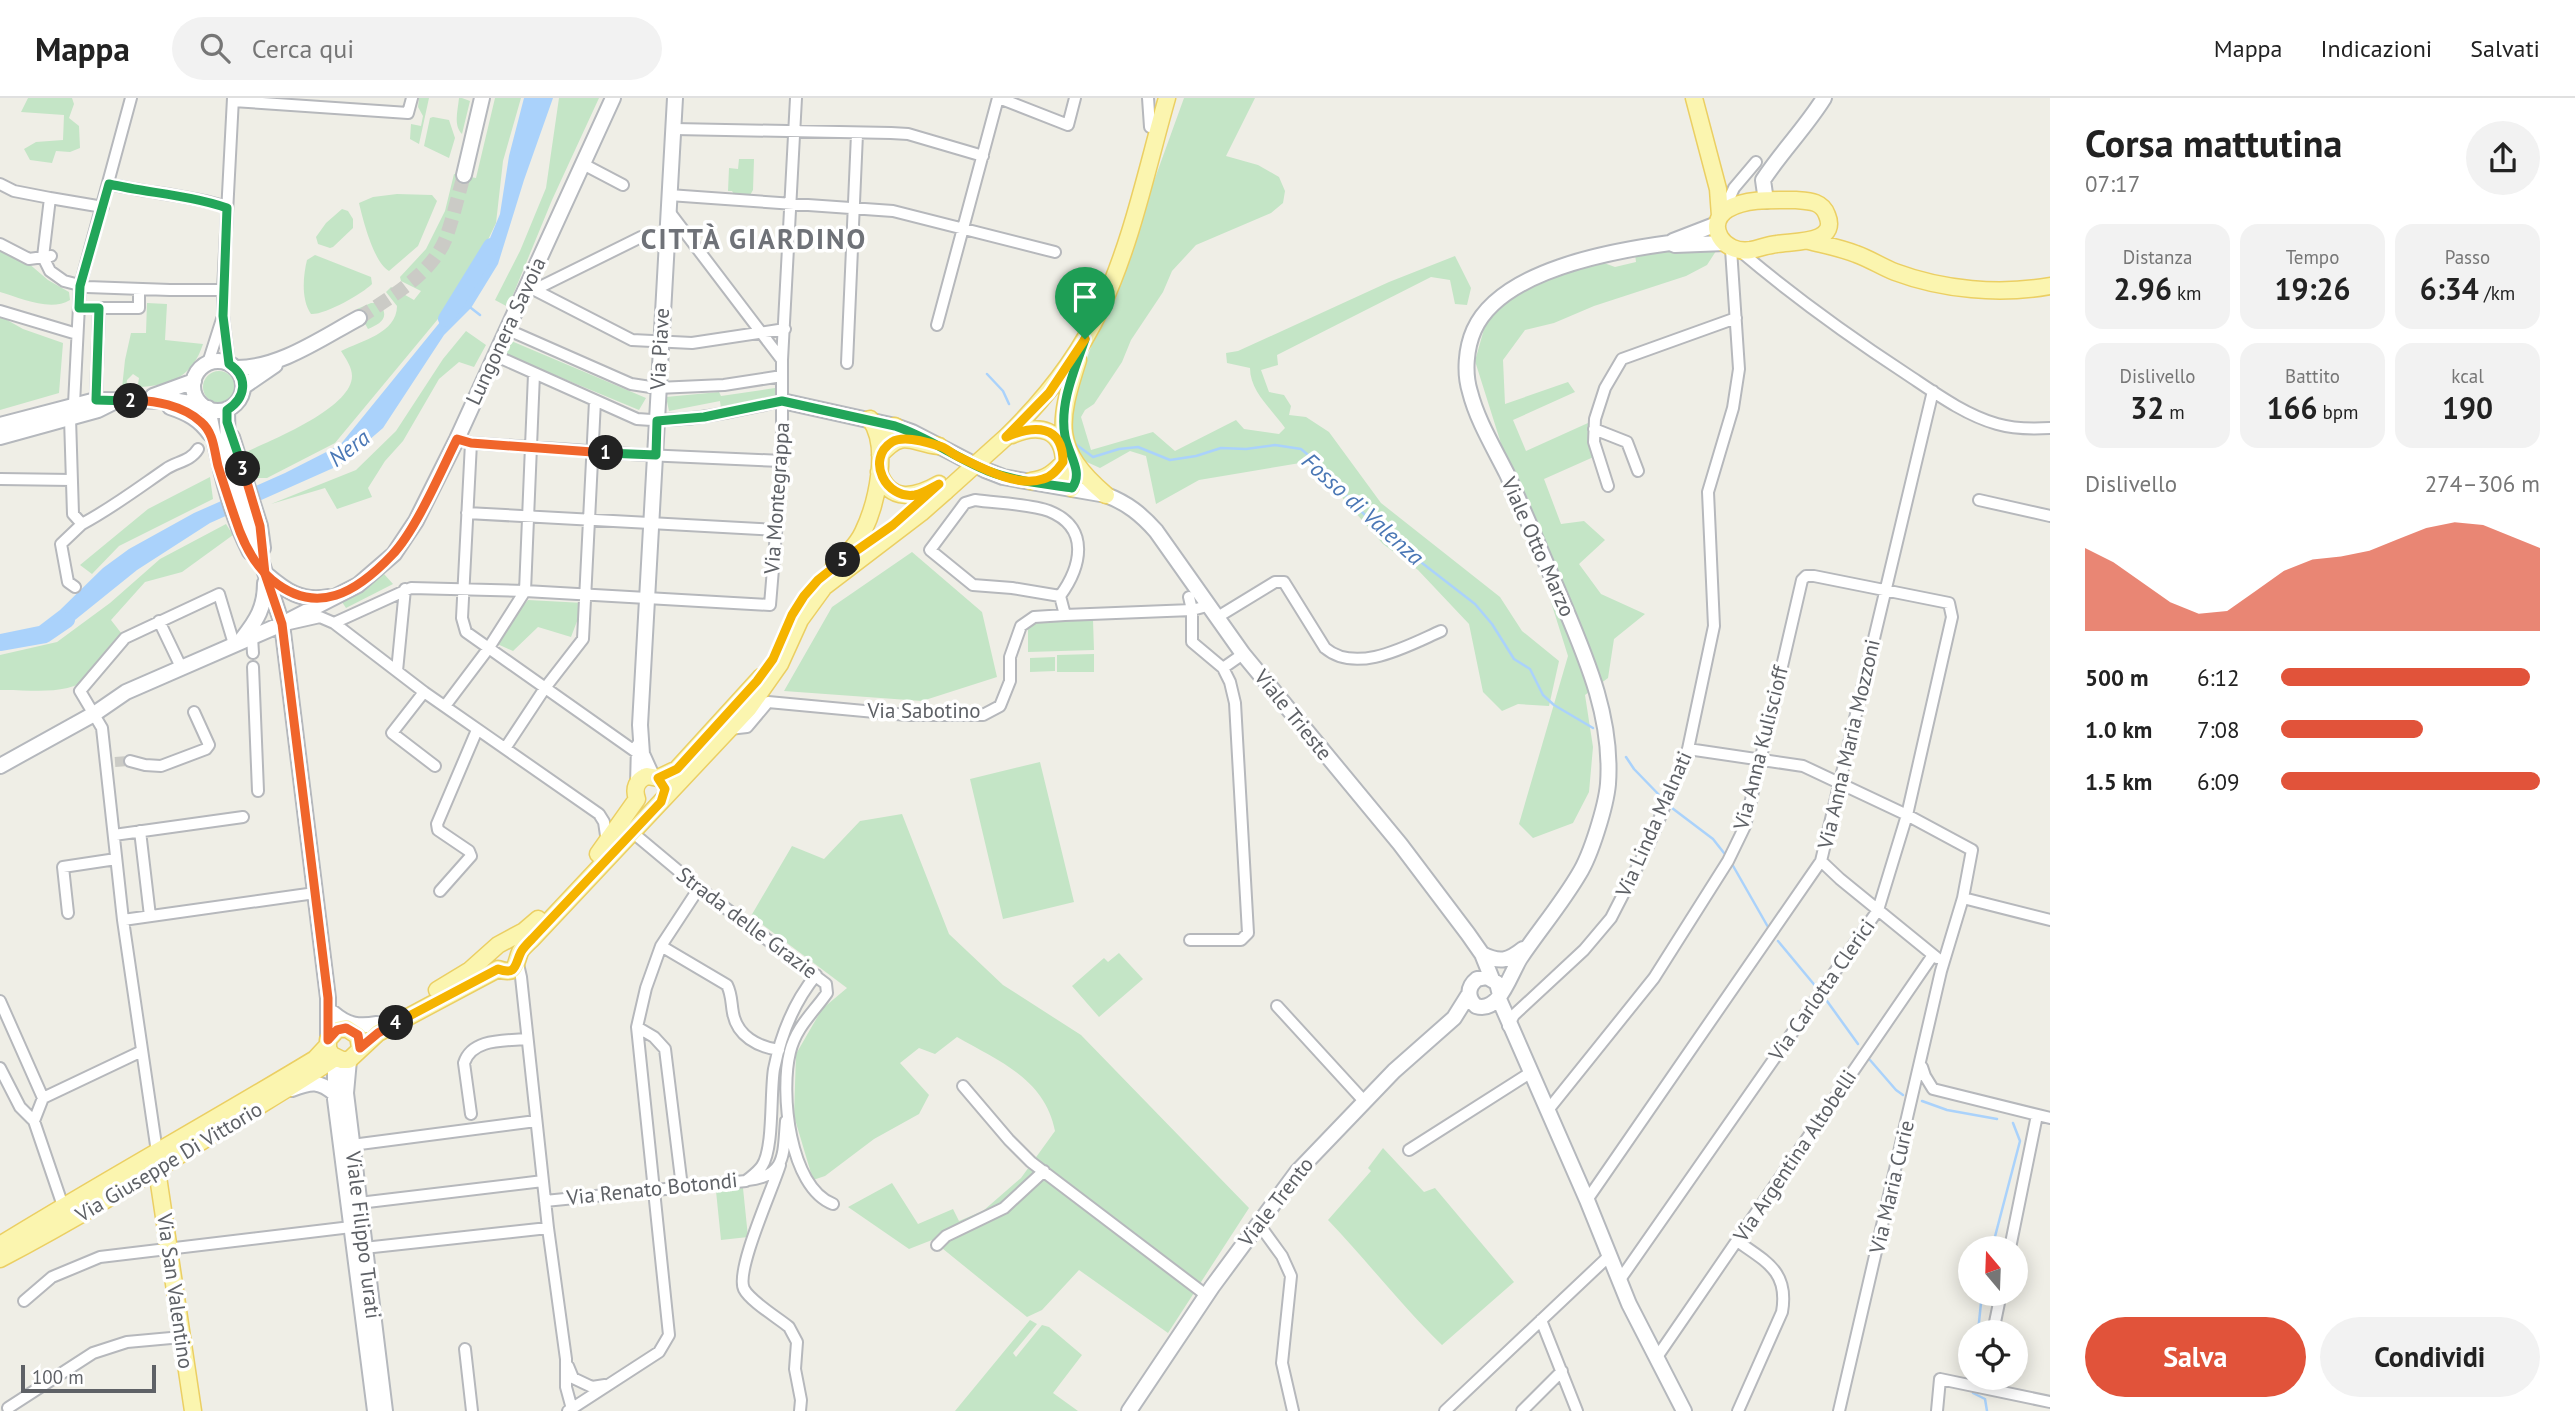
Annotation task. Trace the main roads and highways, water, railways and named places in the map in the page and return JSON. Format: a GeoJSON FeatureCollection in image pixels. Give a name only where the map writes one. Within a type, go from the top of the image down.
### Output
{"type":"FeatureCollection","features":[{"type":"Feature","properties":{"kind":"main road"},"geometry":{"type":"LineString","coordinates":[[1002,434],[1058,363],[1093,305],[1115,245],[1158,98]]}},
{"type":"Feature","properties":{"kind":"main road"},"geometry":{"type":"LineString","coordinates":[[834,566],[942,487],[1049,393],[1085,339],[1113,282],[1167,98]]}},
{"type":"Feature","properties":{"kind":"main road"},"geometry":{"type":"LineString","coordinates":[[1694,98],[1728,198],[1718,220],[1732,248],[1809,242],[1854,253],[1895,272],[1932,283],[1962,288],[2013,290],[2050,286]]}},
{"type":"Feature","properties":{"kind":"main road"},"geometry":{"type":"LineString","coordinates":[[1728,198],[1817,203],[1824,208],[1854,253]]}},
{"type":"Feature","properties":{"kind":"main road"},"geometry":{"type":"LineString","coordinates":[[1809,242],[1822,236],[1829,226],[1829,218]]}},
{"type":"Feature","properties":{"kind":"main road"},"geometry":{"type":"LineString","coordinates":[[1085,339],[1063,416],[1064,435],[1069,464],[1106,495]]}},
{"type":"Feature","properties":{"kind":"main road"},"geometry":{"type":"LineString","coordinates":[[870,419],[885,448],[887,486],[899,494],[913,496],[942,487]]}},
{"type":"Feature","properties":{"kind":"main road"},"geometry":{"type":"LineString","coordinates":[[1002,434],[1035,429],[1047,431],[1057,438],[1077,475],[1072,488]]}},
{"type":"Feature","properties":{"kind":"main road"},"geometry":{"type":"LineString","coordinates":[[885,448],[905,439],[939,446]]}},
{"type":"Feature","properties":{"kind":"main road"},"geometry":{"type":"LineString","coordinates":[[655,777],[665,789],[661,802],[648,806],[637,792],[643,778],[655,777],[677,769],[757,681],[773,659],[792,615],[804,596],[857,542],[863,533],[885,448]]}},
{"type":"Feature","properties":{"kind":"main road"},"geometry":{"type":"LineString","coordinates":[[1031,481],[1048,477],[1069,464]]}},
{"type":"Feature","properties":{"kind":"main road","name":"Via Giuseppe Di Vittorio"},"geometry":{"type":"LineString","coordinates":[[0,1259],[48,1225],[66,1204],[161,1150],[213,1128],[285,1092],[343,1044],[378,1033],[510,964],[766,687],[800,620],[824,587],[921,513],[942,487]]}},
{"type":"Feature","properties":{"kind":"main road","name":"Via Giuseppe Di Vittorio"},"geometry":{"type":"LineString","coordinates":[[0,1245],[48,1225],[80,1216],[157,1170],[213,1128],[315,1059],[470,970],[540,917],[607,842],[637,792]]}},
{"type":"Feature","properties":{"kind":"main road"},"geometry":{"type":"LineString","coordinates":[[499,947],[516,947],[510,964],[493,963],[499,947]]}},
{"type":"Feature","properties":{"kind":"main road","name":"Via San Valentino"},"geometry":{"type":"LineString","coordinates":[[157,1170],[193,1411]]}},
{"type":"Feature","properties":{"kind":"water"},"geometry":{"type":"Polygon","coordinates":[[[524,98],[553,98],[498,264],[471,308],[444,335],[383,428],[340,465],[210,523],[137,570],[70,624],[0,650],[0,634],[39,626],[60,610],[103,568],[129,549],[194,513],[285,473],[340,445],[471,284],[500,214],[509,156],[524,98]]]}},
{"type":"Feature","properties":{"kind":"waterway","name":"Nera"},"geometry":{"type":"LineString","coordinates":[[446,319],[491,246]]}},
{"type":"Feature","properties":{"kind":"waterway","name":"Fosso di Valenza"},"geometry":{"type":"LineString","coordinates":[[471,308],[480,315]]}},
{"type":"Feature","properties":{"kind":"waterway","name":"Fosso di Valenza"},"geometry":{"type":"LineString","coordinates":[[987,374],[1003,391],[1009,404]]}},
{"type":"Feature","properties":{"kind":"waterway","name":"Fosso di Valenza"},"geometry":{"type":"LineString","coordinates":[[1074,443],[1093,457],[1119,449],[1138,447],[1170,460],[1221,448],[1246,449],[1275,445],[1301,449],[1325,469],[1350,500],[1382,532],[1475,604],[1492,624],[1514,659],[1530,669],[1543,695],[1554,705],[1593,728]]}},
{"type":"Feature","properties":{"kind":"waterway","name":"Nera"},"geometry":{"type":"LineString","coordinates":[[0,643],[45,635],[67,620]]}},
{"type":"Feature","properties":{"kind":"waterway","name":"Fosso di Valenza"},"geometry":{"type":"LineString","coordinates":[[1626,757],[1664,800]]}},
{"type":"Feature","properties":{"kind":"waterway","name":"Fosso di Valenza"},"geometry":{"type":"LineString","coordinates":[[1672,808],[1713,839],[1724,853]]}},
{"type":"Feature","properties":{"kind":"waterway","name":"Fosso di Valenza"},"geometry":{"type":"LineString","coordinates":[[1732,864],[1768,927]]}},
{"type":"Feature","properties":{"kind":"waterway","name":"Fosso di Valenza"},"geometry":{"type":"LineString","coordinates":[[1778,941],[1817,988]]}},
{"type":"Feature","properties":{"kind":"waterway","name":"Fosso di Valenza"},"geometry":{"type":"LineString","coordinates":[[1827,1001],[1858,1044]]}},
{"type":"Feature","properties":{"kind":"waterway","name":"Fosso di Valenza"},"geometry":{"type":"LineString","coordinates":[[1870,1060],[1903,1095]]}},
{"type":"Feature","properties":{"kind":"waterway","name":"Fosso di Valenza"},"geometry":{"type":"LineString","coordinates":[[1922,1101],[1947,1110],[1997,1119]]}},
{"type":"Feature","properties":{"kind":"waterway","name":"Fosso di Valenza"},"geometry":{"type":"LineString","coordinates":[[1995,1236],[2020,1141],[2013,1123]]}},
{"type":"Feature","properties":{"kind":"waterway","name":"Fosso di Valenza"},"geometry":{"type":"LineString","coordinates":[[1979,1320],[1981,1306]]}},
{"type":"Feature","properties":{"kind":"waterway","name":"Fosso di Valenza"},"geometry":{"type":"LineString","coordinates":[[1973,1393],[1985,1399],[1987,1411]]}},
{"type":"Feature","properties":{"kind":"tunnel"},"geometry":{"type":"LineString","coordinates":[[359,318],[420,274],[439,251],[449,230],[464,175]]}},
{"type":"Feature","properties":{"kind":"tunnel"},"geometry":{"type":"LineString","coordinates":[[115,762],[130,761]]}},
{"type":"Feature","properties":{"kind":"district","name":"CITTÀ GIARDINO"},"geometry":{"type":"Point","coordinates":[754,239]}}]}
